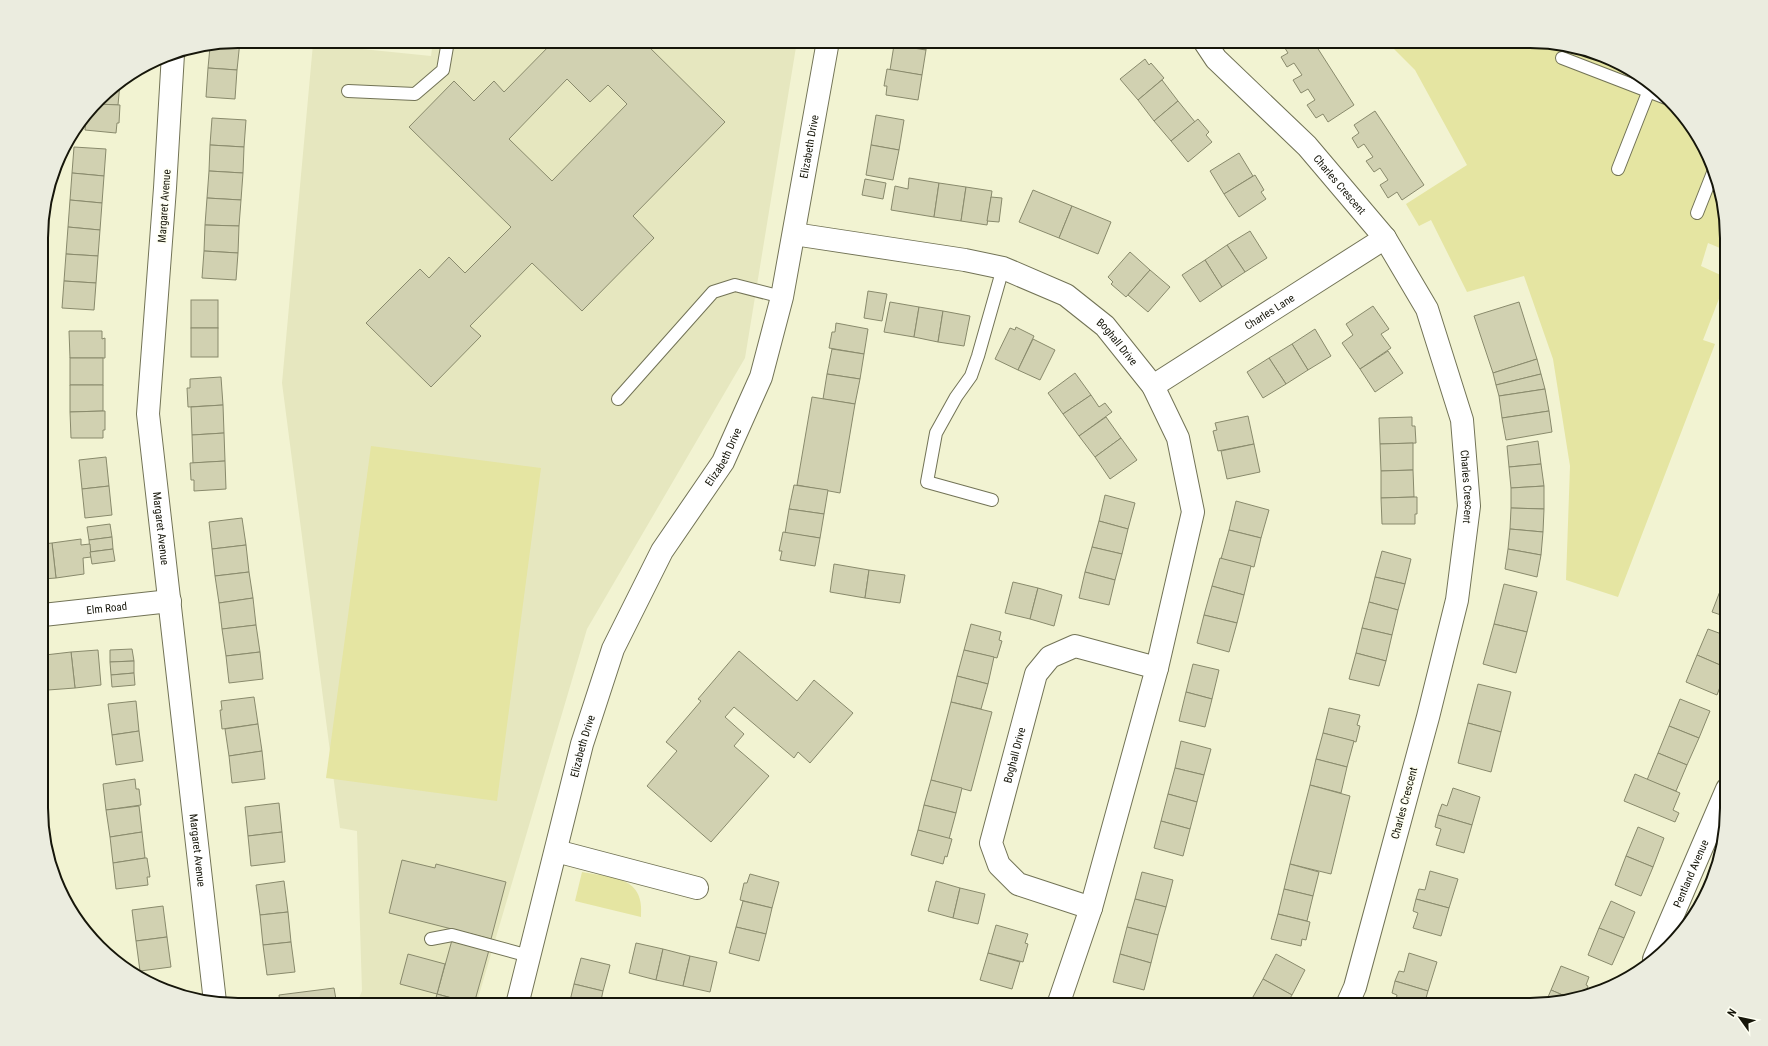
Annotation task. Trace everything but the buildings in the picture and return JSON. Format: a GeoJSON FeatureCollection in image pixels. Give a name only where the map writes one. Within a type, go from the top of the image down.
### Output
{"type":"FeatureCollection","features":[{"type":"Feature","properties":{"kind":"street","name":"Elizabeth Drive"},"geometry":{"type":"LineString","coordinates":[[519,998],[582,744],[612,649],[662,551],[723,462],[761,377],[782,296],[827,48]]}},
{"type":"Feature","properties":{"kind":"street","name":"Charles Crescent"},"geometry":{"type":"LineString","coordinates":[[1209,48],[1216,59],[1307,146],[1385,238],[1427,309],[1462,420],[1469,506],[1457,600],[1426,725],[1355,987],[1350,998]]}},
{"type":"Feature","properties":{"kind":"street","name":"Margaret Avenue"},"geometry":{"type":"LineString","coordinates":[[173,59],[165,196],[148,414],[214,996]]}},
{"type":"Feature","properties":{"kind":"street","name":"Boghall Drive"},"geometry":{"type":"LineString","coordinates":[[794,234],[965,260],[1003,268],[1066,295],[1105,326],[1153,386],[1178,438],[1193,512],[1157,668],[1091,908],[1060,998]]}},
{"type":"Feature","properties":{"kind":"street","name":"Charles Lane"},"geometry":{"type":"LineString","coordinates":[[1153,386],[1385,238]]}},
{"type":"Feature","properties":{"kind":"street","name":"Elm Road"},"geometry":{"type":"LineString","coordinates":[[48,614],[170,601]]}},
{"type":"Feature","properties":{"kind":"street","name":"Boghall Drive"},"geometry":{"type":"LineString","coordinates":[[1091,908],[1018,884],[999,865],[991,843],[1036,674],[1050,658],[1075,646],[1157,668]]}},
{"type":"Feature","properties":{"kind":"street","name":"Pentland Avenue"},"geometry":{"type":"LineString","coordinates":[[1659,947],[1720,805]]}},
{"type":"Feature","properties":{"kind":"street"},"geometry":{"type":"LineString","coordinates":[[556,851],[697,888]]}},
{"type":"Feature","properties":{"kind":"lane"},"geometry":{"type":"LineString","coordinates":[[348,92],[415,94],[443,70],[447,48]]}},
{"type":"Feature","properties":{"kind":"lane"},"geometry":{"type":"LineString","coordinates":[[1562,58],[1645,86]]}},
{"type":"Feature","properties":{"kind":"lane"},"geometry":{"type":"LineString","coordinates":[[1618,169],[1649,90]]}},
{"type":"Feature","properties":{"kind":"lane"},"geometry":{"type":"LineString","coordinates":[[1697,214],[1711,179]]}},
{"type":"Feature","properties":{"kind":"lane"},"geometry":{"type":"LineString","coordinates":[[992,500],[927,482],[936,433],[956,397],[971,376],[1003,268]]}},
{"type":"Feature","properties":{"kind":"lane"},"geometry":{"type":"LineString","coordinates":[[618,399],[713,292],[735,286],[782,296]]}},
{"type":"Feature","properties":{"kind":"lane"},"geometry":{"type":"LineString","coordinates":[[431,939],[452,936],[529,956]]}},
{"type":"Feature","properties":{"kind":"shaded area"},"geometry":{"type":"Polygon","coordinates":[[[313,48],[352,48],[431,56],[432,48],[796,48],[745,358],[587,629],[478,998],[359,998],[362,991],[357,831],[340,828],[282,383],[313,48]]]}},
{"type":"Feature","properties":{"kind":"shaded area"},"geometry":{"type":"Polygon","coordinates":[[[1393,48],[1542,48],[1579,54],[1603,62],[1625,73],[1646,87],[1681,122],[1695,143],[1706,165],[1714,189],[1720,226],[1720,248],[1708,243],[1701,266],[1720,275],[1720,296],[1703,340],[1715,344],[1618,597],[1566,580],[1570,466],[1553,359],[1524,276],[1467,292],[1431,220],[1419,226],[1406,204],[1467,165],[1415,70],[1393,48]]]}},
{"type":"Feature","properties":{"kind":"shaded area"},"geometry":{"type":"Polygon","coordinates":[[[371,446],[541,468],[497,801],[326,778],[371,446]]]}},
{"type":"Feature","properties":{"kind":"shaded area"},"geometry":{"type":"Polygon","coordinates":[[[582,872],[615,878],[625,881],[632,886],[638,894],[641,904],[641,917],[575,901],[582,872]]]}}]}
